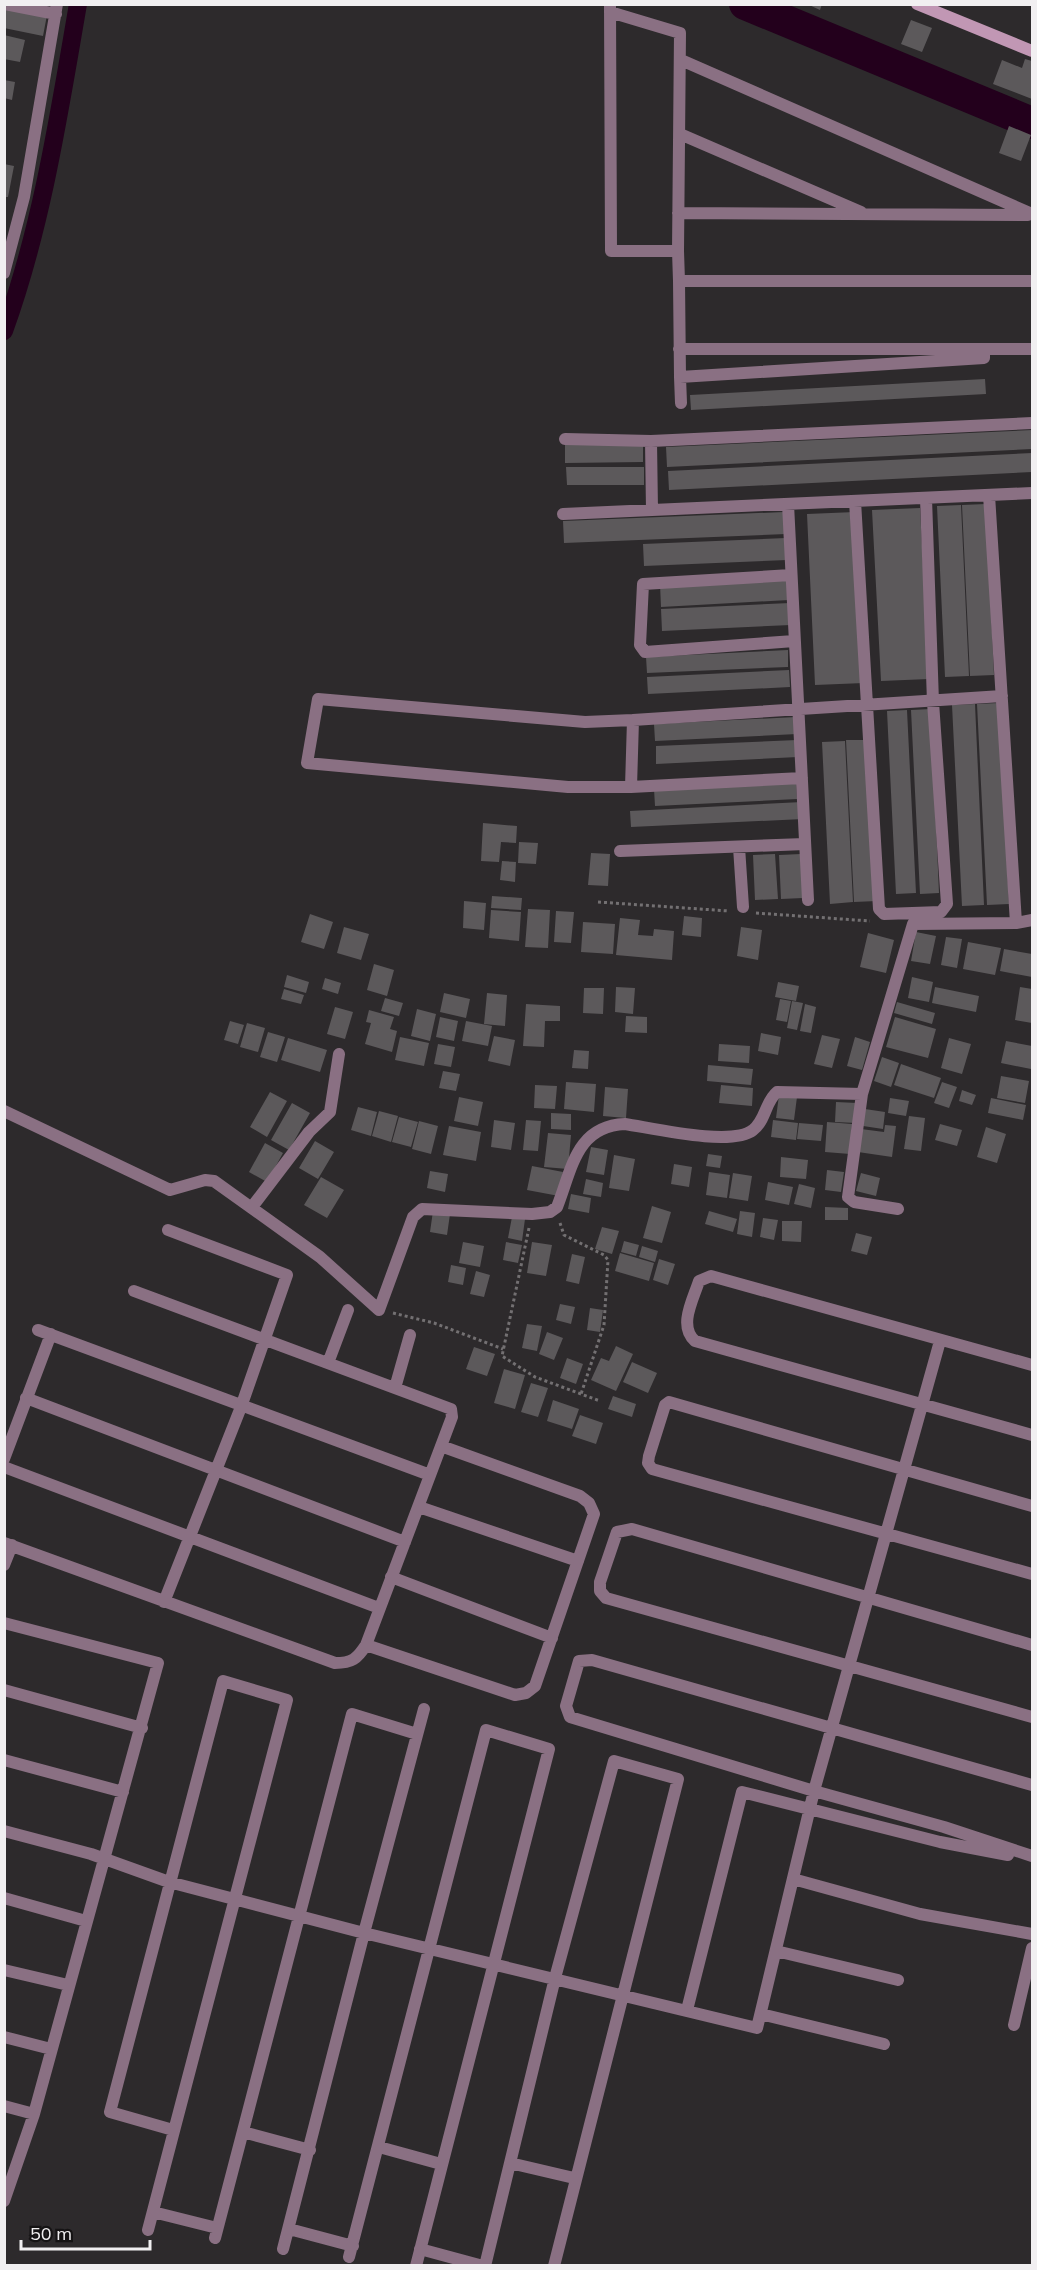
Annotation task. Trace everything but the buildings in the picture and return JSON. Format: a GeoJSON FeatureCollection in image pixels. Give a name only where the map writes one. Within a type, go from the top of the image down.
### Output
{"type":"FeatureCollection","features":[{"type":"Feature","properties":{"kind":"main road"},"geometry":{"type":"LineString","coordinates":[[916,4],[1032,51]]}},
{"type":"Feature","properties":{"kind":"street"},"geometry":{"type":"LineString","coordinates":[[4,273],[24,197],[56,9],[5,4]]}},
{"type":"Feature","properties":{"kind":"street"},"geometry":{"type":"LineString","coordinates":[[678,251],[611,251],[610,8],[680,33],[678,251],[681,403]]}},
{"type":"Feature","properties":{"kind":"street"},"geometry":{"type":"LineString","coordinates":[[681,60],[1032,215]]}},
{"type":"Feature","properties":{"kind":"street"},"geometry":{"type":"LineString","coordinates":[[680,134],[868,214]]}},
{"type":"Feature","properties":{"kind":"street"},"geometry":{"type":"LineString","coordinates":[[678,213],[1032,215]]}},
{"type":"Feature","properties":{"kind":"street"},"geometry":{"type":"LineString","coordinates":[[679,281],[1032,281]]}},
{"type":"Feature","properties":{"kind":"street"},"geometry":{"type":"LineString","coordinates":[[679,349],[1032,349]]}},
{"type":"Feature","properties":{"kind":"street"},"geometry":{"type":"LineString","coordinates":[[680,377],[984,358],[984,349]]}},
{"type":"Feature","properties":{"kind":"street"},"geometry":{"type":"LineString","coordinates":[[565,439],[651,441],[1032,423]]}},
{"type":"Feature","properties":{"kind":"street"},"geometry":{"type":"LineString","coordinates":[[651,441],[652,510]]}},
{"type":"Feature","properties":{"kind":"street"},"geometry":{"type":"LineString","coordinates":[[563,514],[1032,493]]}},
{"type":"Feature","properties":{"kind":"street"},"geometry":{"type":"LineString","coordinates":[[989,495],[1016,923]]}},
{"type":"Feature","properties":{"kind":"street"},"geometry":{"type":"LineString","coordinates":[[855,501],[879,909],[884,914],[941,912],[947,904],[933,702],[926,498]]}},
{"type":"Feature","properties":{"kind":"street"},"geometry":{"type":"LineString","coordinates":[[788,504],[808,900]]}},
{"type":"Feature","properties":{"kind":"street"},"geometry":{"type":"LineString","coordinates":[[791,575],[647,582],[641,588],[640,645],[645,652],[794,641]]}},
{"type":"Feature","properties":{"kind":"street"},"geometry":{"type":"LineString","coordinates":[[802,778],[631,787],[568,787],[307,763],[318,699],[585,722],[1002,696]]}},
{"type":"Feature","properties":{"kind":"street"},"geometry":{"type":"LineString","coordinates":[[631,787],[633,720]]}},
{"type":"Feature","properties":{"kind":"street"},"geometry":{"type":"LineString","coordinates":[[620,851],[805,844]]}},
{"type":"Feature","properties":{"kind":"street"},"geometry":{"type":"LineString","coordinates":[[739,847],[743,908]]}},
{"type":"Feature","properties":{"kind":"street"},"geometry":{"type":"LineString","coordinates":[[898,1209],[854,1202],[848,1197],[862,1094],[913,924],[1016,923],[1032,920]]}},
{"type":"Feature","properties":{"kind":"street"},"geometry":{"type":"LineString","coordinates":[[252,1207],[309,1132],[330,1112],[339,1054]]}},
{"type":"Feature","properties":{"kind":"street"},"geometry":{"type":"LineString","coordinates":[[4,1111],[170,1190],[210,1180],[321,1257],[379,1310],[413,1216],[417,1212],[422,1209],[532,1214],[550,1212],[557,1207],[584,1141],[609,1125],[625,1124],[718,1137],[742,1136],[761,1124],[769,1098],[777,1092],[862,1094]]}},
{"type":"Feature","properties":{"kind":"street"},"geometry":{"type":"LineString","coordinates":[[165,1602],[265,1340],[287,1275],[168,1230]]}},
{"type":"Feature","properties":{"kind":"street"},"geometry":{"type":"LineString","coordinates":[[1032,1365],[711,1276],[699,1281],[685,1325],[688,1334],[695,1341],[1032,1435]]}},
{"type":"Feature","properties":{"kind":"street"},"geometry":{"type":"LineString","coordinates":[[4,1565],[8,1544],[335,1663],[349,1663],[358,1658],[366,1645],[452,1417],[451,1409],[134,1291]]}},
{"type":"Feature","properties":{"kind":"street"},"geometry":{"type":"LineString","coordinates":[[328,1363],[348,1310]]}},
{"type":"Feature","properties":{"kind":"street"},"geometry":{"type":"LineString","coordinates":[[38,1330],[240,1407],[430,1475]]}},
{"type":"Feature","properties":{"kind":"street"},"geometry":{"type":"LineString","coordinates":[[4,1459],[51,1334]]}},
{"type":"Feature","properties":{"kind":"street"},"geometry":{"type":"LineString","coordinates":[[395,1388],[410,1335]]}},
{"type":"Feature","properties":{"kind":"street"},"geometry":{"type":"LineString","coordinates":[[4,1831],[91,1854],[169,1882],[757,2028],[814,1791],[940,1341]]}},
{"type":"Feature","properties":{"kind":"street"},"geometry":{"type":"LineString","coordinates":[[26,1398],[405,1542]]}},
{"type":"Feature","properties":{"kind":"street"},"geometry":{"type":"LineString","coordinates":[[1032,1506],[669,1402],[665,1405],[648,1463],[652,1469],[1032,1574]]}},
{"type":"Feature","properties":{"kind":"street"},"geometry":{"type":"LineString","coordinates":[[366,1645],[515,1695],[526,1693],[535,1686],[594,1514],[589,1503],[580,1496],[441,1446]]}},
{"type":"Feature","properties":{"kind":"street"},"geometry":{"type":"LineString","coordinates":[[4,1467],[379,1608]]}},
{"type":"Feature","properties":{"kind":"street"},"geometry":{"type":"LineString","coordinates":[[419,1507],[578,1561]]}},
{"type":"Feature","properties":{"kind":"street"},"geometry":{"type":"LineString","coordinates":[[1032,1645],[632,1529],[617,1532],[600,1582],[600,1591],[606,1598],[1032,1716]]}},
{"type":"Feature","properties":{"kind":"street"},"geometry":{"type":"LineString","coordinates":[[391,1577],[552,1638]]}},
{"type":"Feature","properties":{"kind":"street"},"geometry":{"type":"LineString","coordinates":[[4,1623],[158,1663],[142,1728],[68,1985],[34,2114],[4,2201]]}},
{"type":"Feature","properties":{"kind":"street"},"geometry":{"type":"LineString","coordinates":[[1032,1785],[585,1659],[579,1661],[566,1706],[570,1718],[814,1791],[944,1827],[1032,1858]]}},
{"type":"Feature","properties":{"kind":"street"},"geometry":{"type":"LineString","coordinates":[[148,2230],[287,1700],[223,1681],[110,2112],[173,2130]]}},
{"type":"Feature","properties":{"kind":"street"},"geometry":{"type":"LineString","coordinates":[[4,1690],[142,1728]]}},
{"type":"Feature","properties":{"kind":"street"},"geometry":{"type":"LineString","coordinates":[[283,2250],[364,1932],[424,1710]]}},
{"type":"Feature","properties":{"kind":"street"},"geometry":{"type":"LineString","coordinates":[[153,2212],[216,2233],[301,1916],[352,1714],[417,1734]]}},
{"type":"Feature","properties":{"kind":"street"},"geometry":{"type":"LineString","coordinates":[[289,2229],[351,2251],[486,1730],[549,1749],[416,2265]]}},
{"type":"Feature","properties":{"kind":"street"},"geometry":{"type":"LineString","coordinates":[[4,1760],[123,1792]]}},
{"type":"Feature","properties":{"kind":"street"},"geometry":{"type":"LineString","coordinates":[[420,2249],[484,2265],[555,1978],[614,1761],[678,1779],[621,1993],[554,2265]]}},
{"type":"Feature","properties":{"kind":"street"},"geometry":{"type":"LineString","coordinates":[[687,2010],[742,1792],[940,1842],[1032,1858]]}},
{"type":"Feature","properties":{"kind":"street"},"geometry":{"type":"LineString","coordinates":[[793,1880],[920,1914],[1032,1934]]}},
{"type":"Feature","properties":{"kind":"street"},"geometry":{"type":"LineString","coordinates":[[4,1898],[86,1921]]}},
{"type":"Feature","properties":{"kind":"street"},"geometry":{"type":"LineString","coordinates":[[1014,2025],[1032,1948]]}},
{"type":"Feature","properties":{"kind":"street"},"geometry":{"type":"LineString","coordinates":[[776,1951],[898,1980]]}},
{"type":"Feature","properties":{"kind":"street"},"geometry":{"type":"LineString","coordinates":[[4,1970],[68,1985]]}},
{"type":"Feature","properties":{"kind":"street"},"geometry":{"type":"LineString","coordinates":[[760,2014],[884,2044]]}},
{"type":"Feature","properties":{"kind":"street"},"geometry":{"type":"LineString","coordinates":[[4,2037],[51,2049]]}},
{"type":"Feature","properties":{"kind":"street"},"geometry":{"type":"LineString","coordinates":[[4,2106],[34,2114]]}},
{"type":"Feature","properties":{"kind":"street"},"geometry":{"type":"LineString","coordinates":[[243,2132],[310,2150]]}},
{"type":"Feature","properties":{"kind":"street"},"geometry":{"type":"LineString","coordinates":[[379,2146],[441,2164]]}},
{"type":"Feature","properties":{"kind":"street"},"geometry":{"type":"LineString","coordinates":[[510,2163],[574,2178]]}},
{"type":"Feature","properties":{"kind":"path"},"geometry":{"type":"LineString","coordinates":[[557,1207],[564,1235],[604,1255],[608,1260],[604,1325],[581,1394]]}},
{"type":"Feature","properties":{"kind":"path"},"geometry":{"type":"LineString","coordinates":[[532,1214],[503,1349],[504,1359],[535,1377],[600,1401]]}},
{"type":"Feature","properties":{"kind":"path"},"geometry":{"type":"LineString","coordinates":[[379,1310],[434,1323],[503,1349]]}},
{"type":"Feature","properties":{"kind":"waterway"},"geometry":{"type":"LineString","coordinates":[[4,331],[39,210],[78,4]]}},
{"type":"Feature","properties":{"kind":"waterway"},"geometry":{"type":"LineString","coordinates":[[745,4],[1032,123]]}}]}
